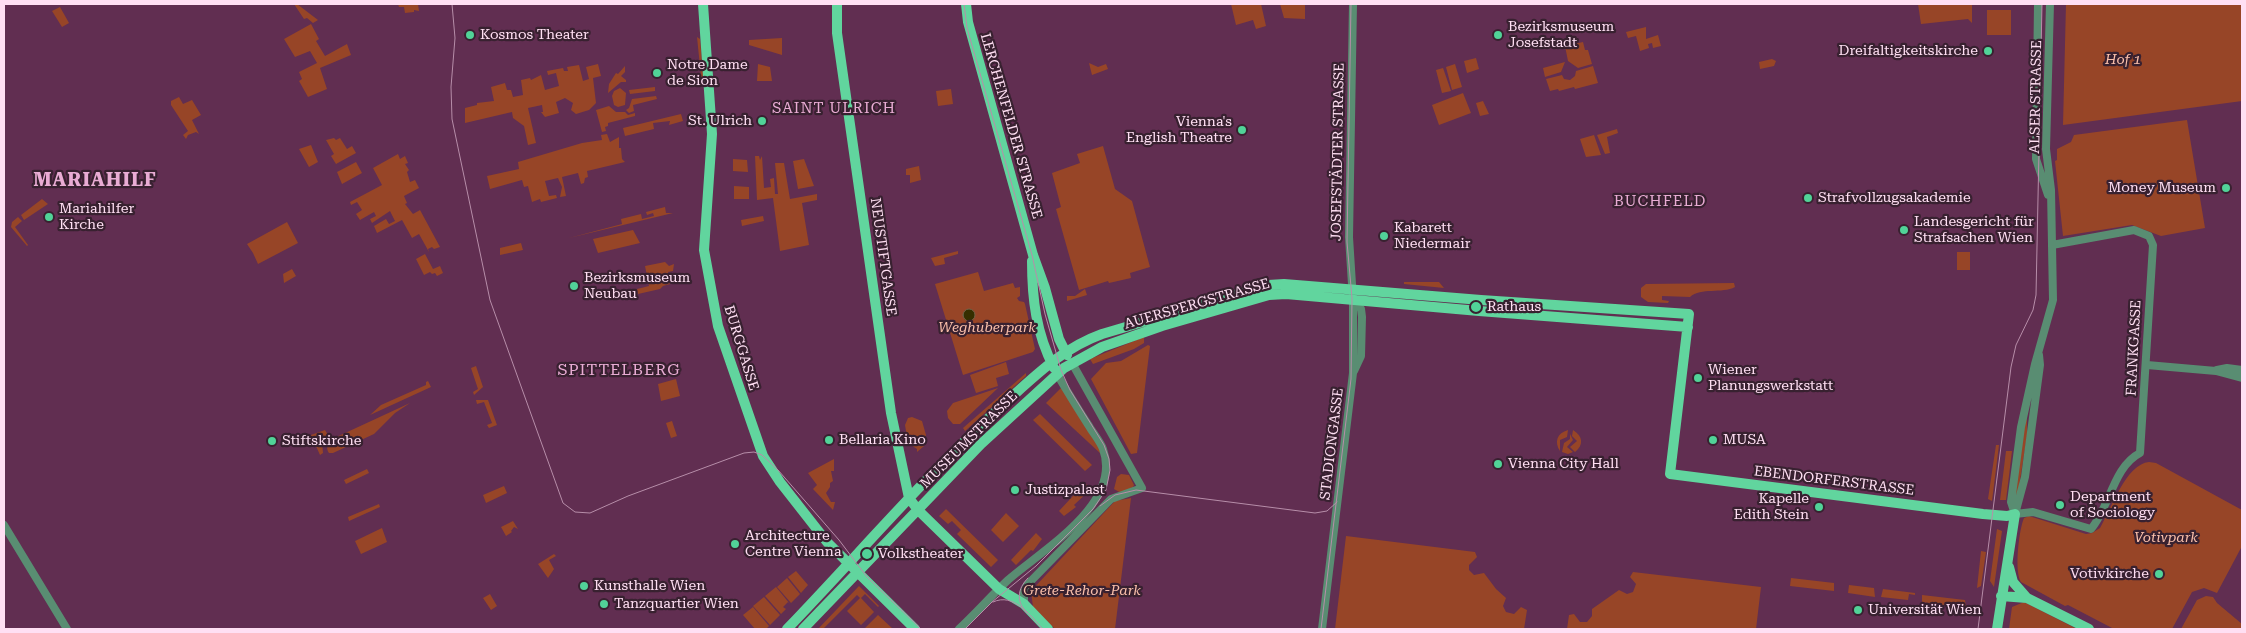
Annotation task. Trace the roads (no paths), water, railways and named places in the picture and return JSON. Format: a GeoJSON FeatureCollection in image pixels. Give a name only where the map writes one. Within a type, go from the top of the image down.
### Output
{"type":"FeatureCollection","features":[{"type":"Feature","properties":{"kind":"main road","name":"BURGGASSE"},"geometry":{"type":"LineString","coordinates":[[702,4],[712,134],[704,250],[716,320],[760,452],[827,542],[914,629]]}},
{"type":"Feature","properties":{"kind":"main road","name":"NEUSTIFTGASSE"},"geometry":{"type":"LineString","coordinates":[[837,4],[837,33],[891,413],[910,498],[918,510],[999,589],[1024,604],[1048,629]]}},
{"type":"Feature","properties":{"kind":"main road","name":"LERCHENFELDER STRASSE"},"geometry":{"type":"LineString","coordinates":[[966,4],[968,22],[978,60],[1033,255],[1045,288],[1059,339],[1072,363]]}},
{"type":"Feature","properties":{"kind":"main road","name":"LERCHENFELDER STRASSE"},"geometry":{"type":"LineString","coordinates":[[1033,255],[1032,297],[1042,339],[1057,374]]}},
{"type":"Feature","properties":{"kind":"main road","name":"AUERSPERGSTRASSE"},"geometry":{"type":"LineString","coordinates":[[1057,374],[1072,363],[1102,348],[1162,326],[1269,295],[1286,294],[1688,327],[1689,314],[1284,284],[1268,285],[1102,334],[1065,351]]}},
{"type":"Feature","properties":{"kind":"main road","name":"EBENDORFERSTRASSE"},"geometry":{"type":"LineString","coordinates":[[1688,327],[1670,474],[1994,515],[2016,514]]}},
{"type":"Feature","properties":{"kind":"main road","name":"MUSEUMSTRASSE"},"geometry":{"type":"LineString","coordinates":[[787,629],[970,434],[1065,351]]}},
{"type":"Feature","properties":{"kind":"main road","name":"MUSEUMSTRASSE"},"geometry":{"type":"LineString","coordinates":[[803,629],[981,444],[1057,374]]}},
{"type":"Feature","properties":{"kind":"main road","name":"MUSEUMSTRASSE"},"geometry":{"type":"LineString","coordinates":[[901,527],[910,498]]}},
{"type":"Feature","properties":{"kind":"main road"},"geometry":{"type":"LineString","coordinates":[[1997,629],[2016,514]]}},
{"type":"Feature","properties":{"kind":"main road"},"geometry":{"type":"LineString","coordinates":[[2008,563],[2013,582],[2027,598]]}},
{"type":"Feature","properties":{"kind":"main road"},"geometry":{"type":"LineString","coordinates":[[2001,596],[2027,598],[2089,629]]}},
{"type":"Feature","properties":{"kind":"street","name":"JOSEFSTÄDTER STRASSE"},"geometry":{"type":"LineString","coordinates":[[1353,4],[1349,237],[1354,300]]}},
{"type":"Feature","properties":{"kind":"street","name":"ALSER STRASSE"},"geometry":{"type":"LineString","coordinates":[[2038,4],[2036,159],[2051,202]]}},
{"type":"Feature","properties":{"kind":"street","name":"ALSER STRASSE"},"geometry":{"type":"LineString","coordinates":[[2016,514],[2026,468],[2040,365],[2039,353],[2052,306],[2051,190],[2046,149],[2050,4]]}},
{"type":"Feature","properties":{"kind":"street","name":"FRANKGASSE"},"geometry":{"type":"LineString","coordinates":[[2016,514],[2033,512],[2092,529],[2124,466],[2140,453],[2153,245],[2149,236],[2134,230],[2052,245]]}},
{"type":"Feature","properties":{"kind":"street","name":"STADIONGASSE"},"geometry":{"type":"LineString","coordinates":[[1322,629],[1353,374],[1361,356],[1362,317],[1361,310],[1354,300]]}},
{"type":"Feature","properties":{"kind":"street"},"geometry":{"type":"LineString","coordinates":[[1024,604],[1024,592],[1027,585],[1111,500],[1142,488],[1104,416],[1072,363]]}},
{"type":"Feature","properties":{"kind":"street"},"geometry":{"type":"LineString","coordinates":[[2146,365],[2216,370],[2242,378]]}},
{"type":"Feature","properties":{"kind":"street"},"geometry":{"type":"LineString","coordinates":[[2216,370],[2227,368],[2242,370]]}},
{"type":"Feature","properties":{"kind":"street"},"geometry":{"type":"LineString","coordinates":[[960,629],[999,589],[1061,537],[1087,510],[1104,485],[1105,465],[1102,449],[1057,374]]}},
{"type":"Feature","properties":{"kind":"street"},"geometry":{"type":"LineString","coordinates":[[4,526],[67,629]]}},
{"type":"Feature","properties":{"kind":"tram line"},"geometry":{"type":"LineString","coordinates":[[452,4],[455,38],[451,87],[452,119],[490,300],[563,503],[575,512],[590,513],[628,496],[744,453],[754,452],[762,455],[778,470],[839,540],[867,577],[921,629]]}},
{"type":"Feature","properties":{"kind":"tram line"},"geometry":{"type":"LineString","coordinates":[[964,4],[967,28],[1032,255],[1045,314],[1061,370],[1070,390],[1104,445],[1109,459],[1110,470],[1106,490],[1093,509],[1036,566],[992,602],[965,629]]}},
{"type":"Feature","properties":{"kind":"tram line"},"geometry":{"type":"LineString","coordinates":[[1321,629],[1351,379],[1352,298],[1347,242],[1351,4]]}},
{"type":"Feature","properties":{"kind":"tram line"},"geometry":{"type":"LineString","coordinates":[[1978,629],[2011,367],[2016,345],[2033,310],[2036,295],[2042,4]]}},
{"type":"Feature","properties":{"kind":"tram line"},"geometry":{"type":"LineString","coordinates":[[1100,506],[1115,495],[1136,490],[1315,513],[1327,511],[1337,502]]}},
{"type":"Feature","properties":{"kind":"tram line"},"geometry":{"type":"LineString","coordinates":[[1027,613],[1023,609],[1019,596],[1024,582],[1028,578]]}},
{"type":"Feature","properties":{"kind":"tram line"},"geometry":{"type":"LineString","coordinates":[[993,602],[1008,600],[1015,603],[1027,612],[1043,629]]}},
{"type":"Feature","properties":{"kind":"place","name":"Kosmos Theater"},"geometry":{"type":"Point","coordinates":[470,35]}},
{"type":"Feature","properties":{"kind":"place","name":"Bezirksmuseum Josefstadt"},"geometry":{"type":"Point","coordinates":[1498,35]}},
{"type":"Feature","properties":{"kind":"place","name":"Dreifaltigkeitskirche"},"geometry":{"type":"Point","coordinates":[1988,51]}},
{"type":"Feature","properties":{"kind":"place","name":"Notre Dame de Sion"},"geometry":{"type":"Point","coordinates":[657,73]}},
{"type":"Feature","properties":{"kind":"place","name":"St. Ulrich"},"geometry":{"type":"Point","coordinates":[762,121]}},
{"type":"Feature","properties":{"kind":"place","name":"Vienna's English Theatre"},"geometry":{"type":"Point","coordinates":[1242,130]}},
{"type":"Feature","properties":{"kind":"place","name":"Money Museum"},"geometry":{"type":"Point","coordinates":[2226,188]}},
{"type":"Feature","properties":{"kind":"place","name":"Strafvollzugsakademie"},"geometry":{"type":"Point","coordinates":[1808,198]}},
{"type":"Feature","properties":{"kind":"place","name":"Mariahilfer Kirche"},"geometry":{"type":"Point","coordinates":[49,217]}},
{"type":"Feature","properties":{"kind":"place","name":"Landesgericht für Strafsachen Wien"},"geometry":{"type":"Point","coordinates":[1904,230]}},
{"type":"Feature","properties":{"kind":"place","name":"Kabarett Niedermair"},"geometry":{"type":"Point","coordinates":[1384,236]}},
{"type":"Feature","properties":{"kind":"place","name":"Bezirksmuseum Neubau"},"geometry":{"type":"Point","coordinates":[574,286]}},
{"type":"Feature","properties":{"kind":"place","name":"Rathaus"},"geometry":{"type":"Point","coordinates":[1476,307]}},
{"type":"Feature","properties":{"kind":"place","name":"Wiener Planungswerkstatt"},"geometry":{"type":"Point","coordinates":[1698,378]}},
{"type":"Feature","properties":{"kind":"place","name":"Bellaria Kino"},"geometry":{"type":"Point","coordinates":[829,440]}},
{"type":"Feature","properties":{"kind":"place","name":"MUSA"},"geometry":{"type":"Point","coordinates":[1713,440]}},
{"type":"Feature","properties":{"kind":"place","name":"Stiftskirche"},"geometry":{"type":"Point","coordinates":[272,441]}},
{"type":"Feature","properties":{"kind":"place","name":"Vienna City Hall"},"geometry":{"type":"Point","coordinates":[1498,464]}},
{"type":"Feature","properties":{"kind":"place","name":"Justizpalast"},"geometry":{"type":"Point","coordinates":[1015,490]}},
{"type":"Feature","properties":{"kind":"place","name":"Department of Sociology"},"geometry":{"type":"Point","coordinates":[2060,505]}},
{"type":"Feature","properties":{"kind":"place","name":"Kapelle Edith Stein"},"geometry":{"type":"Point","coordinates":[1819,507]}},
{"type":"Feature","properties":{"kind":"place","name":"Architecture Centre Vienna"},"geometry":{"type":"Point","coordinates":[735,544]}},
{"type":"Feature","properties":{"kind":"place","name":"Volkstheater"},"geometry":{"type":"Point","coordinates":[867,554]}},
{"type":"Feature","properties":{"kind":"place","name":"Votivkirche"},"geometry":{"type":"Point","coordinates":[2159,574]}},
{"type":"Feature","properties":{"kind":"place","name":"Kunsthalle Wien"},"geometry":{"type":"Point","coordinates":[584,586]}},
{"type":"Feature","properties":{"kind":"place","name":"Tanzquartier Wien"},"geometry":{"type":"Point","coordinates":[604,604]}},
{"type":"Feature","properties":{"kind":"place","name":"Universität Wien"},"geometry":{"type":"Point","coordinates":[1858,610]}},
{"type":"Feature","properties":{"kind":"district","name":"SAINT ULRICH"},"geometry":{"type":"Point","coordinates":[834,109]}},
{"type":"Feature","properties":{"kind":"district","name":"MARIAHILF"},"geometry":{"type":"Point","coordinates":[95,180]}},
{"type":"Feature","properties":{"kind":"district","name":"BUCHFELD"},"geometry":{"type":"Point","coordinates":[1660,202]}},
{"type":"Feature","properties":{"kind":"district","name":"SPITTELBERG"},"geometry":{"type":"Point","coordinates":[619,370]}},
{"type":"Feature","properties":{"kind":"park label","name":"Hof 1"},"geometry":{"type":"Point","coordinates":[2123,60]}},
{"type":"Feature","properties":{"kind":"park label","name":"Weghuberpark"},"geometry":{"type":"Point","coordinates":[987,328]}},
{"type":"Feature","properties":{"kind":"park label","name":"Votivpark"},"geometry":{"type":"Point","coordinates":[2166,538]}},
{"type":"Feature","properties":{"kind":"park label","name":"Grete-Rehor-Park"},"geometry":{"type":"Point","coordinates":[1082,591]}}]}
